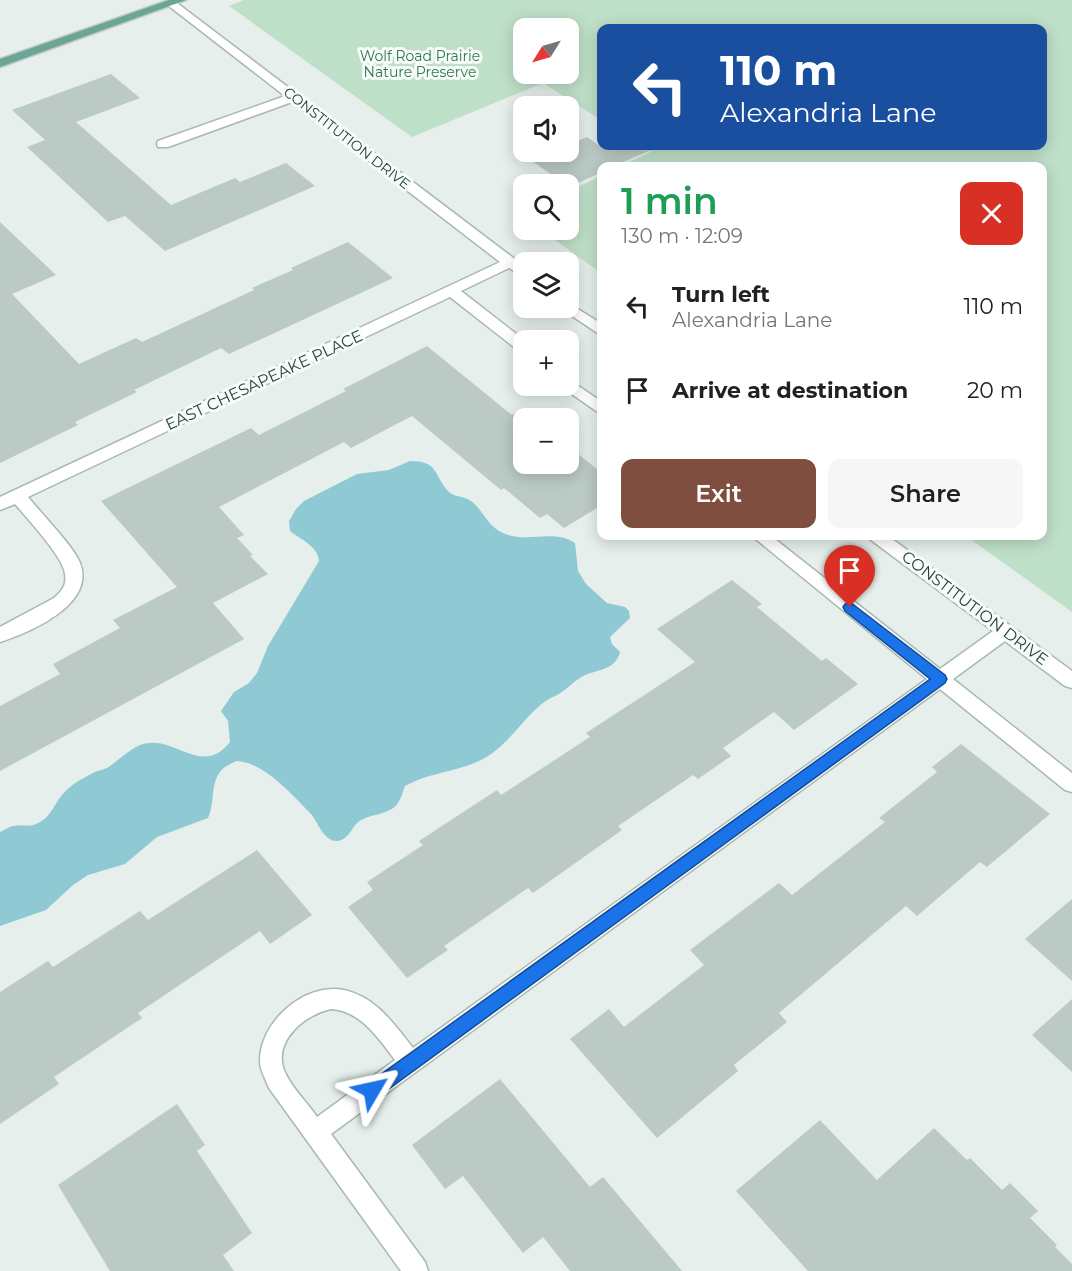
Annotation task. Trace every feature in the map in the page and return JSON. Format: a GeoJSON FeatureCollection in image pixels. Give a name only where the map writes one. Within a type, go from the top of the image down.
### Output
{"type":"FeatureCollection","features":[{"type":"Feature","properties":{"kind":"main road"},"geometry":{"type":"LineString","coordinates":[[0,63],[176,2]]}},
{"type":"Feature","properties":{"kind":"street","name":"CONSTITUTION DRIVE"},"geometry":{"type":"LineString","coordinates":[[176,2],[293,97],[513,266]]}},
{"type":"Feature","properties":{"kind":"street"},"geometry":{"type":"LineString","coordinates":[[163,144],[293,97]]}},
{"type":"Feature","properties":{"kind":"street","name":"EAST CHESAPEAKE PLACE"},"geometry":{"type":"LineString","coordinates":[[0,504],[509,263]]}},
{"type":"Feature","properties":{"kind":"street"},"geometry":{"type":"LineString","coordinates":[[452,291],[513,339]]}},
{"type":"Feature","properties":{"kind":"street"},"geometry":{"type":"LineString","coordinates":[[579,315],[597,327]]}},
{"type":"Feature","properties":{"kind":"street"},"geometry":{"type":"LineString","coordinates":[[579,392],[597,406]]}},
{"type":"Feature","properties":{"kind":"street"},"geometry":{"type":"LineString","coordinates":[[0,635],[57,606],[67,598],[75,581],[76,573],[71,562],[18,496]]}},
{"type":"Feature","properties":{"kind":"street"},"geometry":{"type":"LineString","coordinates":[[765,540],[1072,784]]}},
{"type":"Feature","properties":{"kind":"street","name":"CONSTITUTION DRIVE"},"geometry":{"type":"LineString","coordinates":[[882,540],[1072,681]]}},
{"type":"Feature","properties":{"kind":"street"},"geometry":{"type":"LineString","coordinates":[[315,1132],[1006,631]]}},
{"type":"Feature","properties":{"kind":"street"},"geometry":{"type":"LineString","coordinates":[[411,1063],[363,1008],[344,1000],[326,999],[294,1015],[274,1045],[271,1063],[277,1080],[416,1271]]}},
{"type":"Feature","properties":{"kind":"green space","name":"Wolf Road Prairie Nature Preserve"},"geometry":{"type":"Polygon","coordinates":[[[244,0],[1072,0],[1072,612],[972,540],[1047,540],[1047,162],[630,162],[651,152],[648,150],[1047,150],[1047,24],[597,24],[597,117],[579,106],[579,96],[563,96],[545,84],[579,84],[579,18],[513,18],[513,84],[541,84],[412,137],[229,6],[244,0]]]}},
{"type":"Feature","properties":{"kind":"green space"},"geometry":{"type":"Polygon","coordinates":[[[597,178],[597,270],[579,257],[579,252],[572,252],[555,240],[579,240],[579,186],[597,178]]]}},
{"type":"Feature","properties":{"kind":"water"},"geometry":{"type":"Polygon","coordinates":[[[410,461],[426,463],[434,469],[449,493],[471,501],[493,526],[503,533],[521,537],[558,537],[575,543],[578,571],[586,584],[607,603],[625,607],[629,611],[630,618],[610,637],[612,644],[620,652],[613,664],[583,676],[561,693],[545,701],[489,756],[470,765],[423,778],[405,786],[395,807],[361,820],[342,840],[328,838],[310,813],[286,788],[267,773],[257,767],[236,761],[223,769],[217,777],[208,818],[157,837],[125,864],[88,875],[73,885],[46,910],[0,926],[0,832],[13,826],[39,823],[73,785],[108,767],[140,745],[164,744],[198,756],[208,756],[219,752],[230,742],[228,721],[221,711],[234,692],[249,683],[257,673],[268,646],[319,561],[312,547],[290,531],[289,521],[296,509],[304,501],[357,474],[389,470],[410,461]]]}},
{"type":"Feature","properties":{"kind":"building"},"geometry":{"type":"Polygon","coordinates":[[[111,74],[140,98],[76,122],[171,205],[235,178],[240,182],[286,163],[315,186],[165,251],[125,216],[108,222],[27,147],[45,140],[12,110],[111,74]]]}},
{"type":"Feature","properties":{"kind":"building"},"geometry":{"type":"Polygon","coordinates":[[[587,137],[597,144],[597,150],[651,150],[623,162],[597,162],[597,174],[579,182],[579,174],[550,174],[533,162],[579,162],[579,140],[587,137]]]}},
{"type":"Feature","properties":{"kind":"building"},"geometry":{"type":"Polygon","coordinates":[[[0,222],[56,275],[12,294],[79,364],[136,338],[142,342],[254,290],[252,288],[348,242],[393,278],[229,354],[221,348],[134,390],[137,392],[75,422],[78,425],[0,463],[0,222]]]}},
{"type":"Feature","properties":{"kind":"building"},"geometry":{"type":"Polygon","coordinates":[[[427,346],[513,414],[513,474],[579,474],[579,455],[597,469],[597,508],[564,528],[547,514],[540,518],[504,488],[501,490],[412,416],[351,448],[344,442],[219,507],[244,535],[237,538],[253,555],[250,556],[268,574],[213,603],[244,639],[0,771],[0,706],[60,674],[53,664],[120,628],[113,620],[177,587],[101,501],[251,428],[259,435],[346,391],[343,389],[427,346]]]}},
{"type":"Feature","properties":{"kind":"building"},"geometry":{"type":"Polygon","coordinates":[[[732,580],[762,604],[757,607],[822,661],[826,658],[858,684],[794,730],[774,712],[723,748],[731,756],[698,779],[693,775],[618,826],[622,830],[533,893],[528,888],[444,946],[448,950],[407,978],[348,907],[373,890],[367,882],[423,845],[419,841],[497,790],[501,795],[590,737],[586,733],[695,662],[657,629],[732,580]]]}},
{"type":"Feature","properties":{"kind":"building"},"geometry":{"type":"Polygon","coordinates":[[[961,744],[1050,814],[987,867],[980,862],[917,916],[906,906],[779,1013],[787,1022],[734,1065],[738,1071],[657,1138],[570,1039],[609,1009],[624,1027],[704,965],[690,950],[779,883],[792,895],[885,822],[879,818],[937,772],[932,767],[961,744]]]}},
{"type":"Feature","properties":{"kind":"building"},"geometry":{"type":"Polygon","coordinates":[[[257,850],[312,915],[270,944],[260,931],[138,1013],[142,1018],[54,1077],[59,1084],[0,1124],[0,992],[48,961],[53,967],[140,911],[148,920],[257,850]]]}},
{"type":"Feature","properties":{"kind":"building"},"geometry":{"type":"Polygon","coordinates":[[[1072,899],[1072,981],[1025,939],[1072,899]]]}},
{"type":"Feature","properties":{"kind":"building"},"geometry":{"type":"Polygon","coordinates":[[[1072,999],[1072,1072],[1032,1035],[1072,999]]]}},
{"type":"Feature","properties":{"kind":"building"},"geometry":{"type":"Polygon","coordinates":[[[500,1079],[590,1187],[603,1177],[682,1271],[570,1271],[543,1237],[523,1253],[463,1176],[445,1189],[412,1145],[500,1079]]]}},
{"type":"Feature","properties":{"kind":"building"},"geometry":{"type":"Polygon","coordinates":[[[177,1104],[205,1145],[197,1151],[252,1233],[223,1255],[234,1271],[110,1271],[58,1185],[177,1104]]]}},
{"type":"Feature","properties":{"kind":"building"},"geometry":{"type":"Polygon","coordinates":[[[820,1120],[877,1180],[934,1128],[967,1160],[970,1158],[1002,1190],[1010,1183],[1038,1211],[1030,1218],[1057,1245],[1055,1247],[1072,1264],[1072,1271],[808,1271],[736,1191],[820,1120]]]}},
{"type":"Feature","properties":{"kind":"route"},"geometry":{"type":"LineString","coordinates":[[372,1090],[940,679],[850,607]]}}]}
